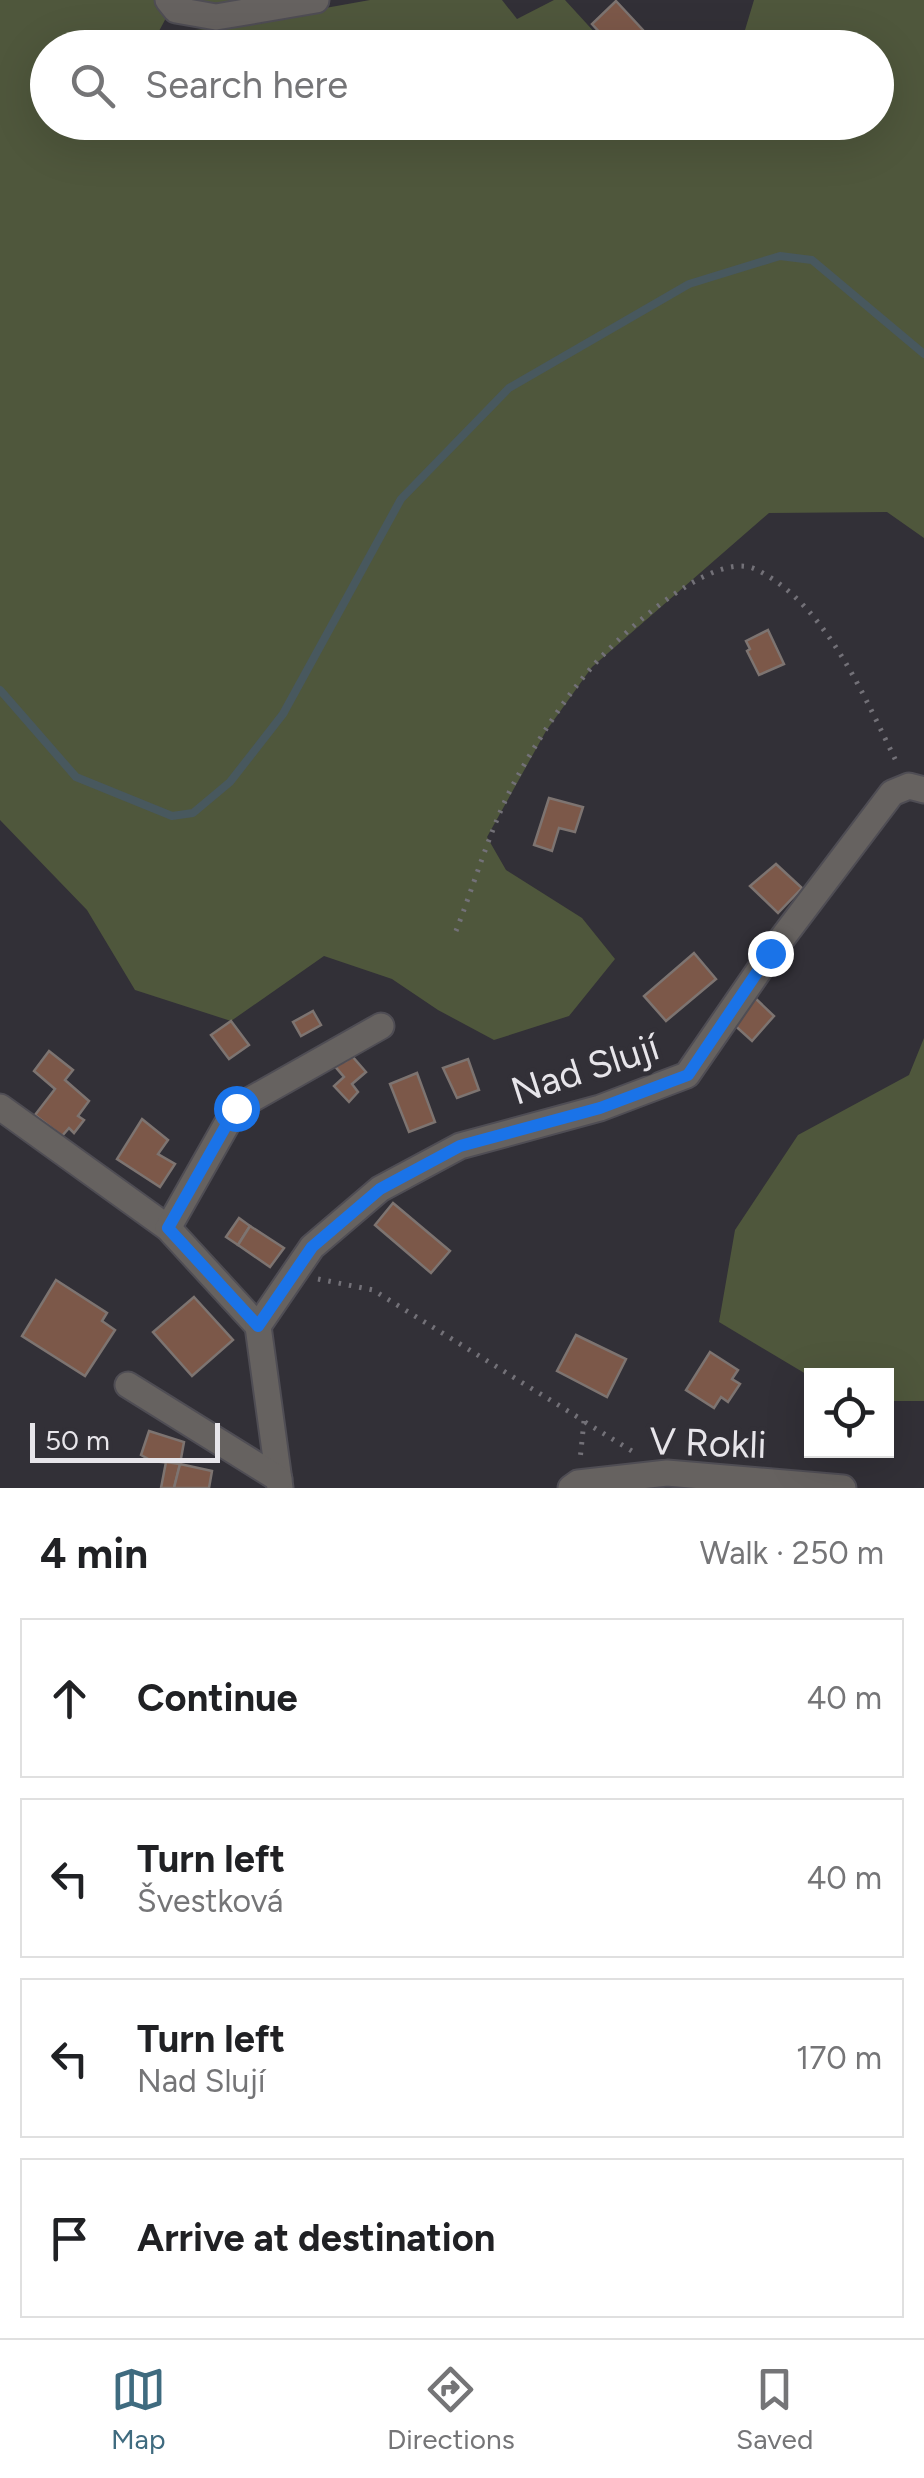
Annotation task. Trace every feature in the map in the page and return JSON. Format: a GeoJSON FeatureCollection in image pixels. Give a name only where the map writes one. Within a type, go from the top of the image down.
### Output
{"type":"FeatureCollection","features":[{"type":"Feature","properties":{"kind":"street"},"geometry":{"type":"LineString","coordinates":[[168,0],[176,10],[216,16],[316,0]]}},
{"type":"Feature","properties":{"kind":"street","name":"Nad Slují"},"geometry":{"type":"LineString","coordinates":[[258,1326],[312,1247],[380,1189],[460,1146],[600,1108],[688,1075],[770,953],[884,803],[892,793],[916,788]]}},
{"type":"Feature","properties":{"kind":"street"},"geometry":{"type":"LineString","coordinates":[[168,1228],[236,1108],[381,1026]]}},
{"type":"Feature","properties":{"kind":"street"},"geometry":{"type":"LineString","coordinates":[[0,1107],[168,1228],[258,1326],[279,1484]]}},
{"type":"Feature","properties":{"kind":"street"},"geometry":{"type":"LineString","coordinates":[[128,1385],[246,1458],[279,1484]]}},
{"type":"Feature","properties":{"kind":"street","name":"V Rokli"},"geometry":{"type":"LineString","coordinates":[[574,1486],[667,1473],[844,1488]]}},
{"type":"Feature","properties":{"kind":"path"},"geometry":{"type":"LineString","coordinates":[[456,931],[513,784],[580,683],[592,667],[670,596],[715,569],[752,567],[794,597],[845,657],[916,788]]}},
{"type":"Feature","properties":{"kind":"path"},"geometry":{"type":"LineString","coordinates":[[332,1282],[373,1290],[667,1473]]}},
{"type":"Feature","properties":{"kind":"path"},"geometry":{"type":"LineString","coordinates":[[574,1486],[584,1421]]}},
{"type":"Feature","properties":{"kind":"green space"},"geometry":{"type":"Polygon","coordinates":[[[0,0],[280,0],[200,12],[175,1],[160,30],[30,30],[30,140],[894,140],[894,30],[745,30],[754,0],[924,0],[924,538],[887,512],[769,513],[592,667],[546,731],[487,837],[506,870],[582,918],[615,959],[569,1016],[494,1040],[392,979],[324,956],[231,1021],[135,990],[87,910],[0,820],[0,0]]]}},
{"type":"Feature","properties":{"kind":"green space"},"geometry":{"type":"Polygon","coordinates":[[[370,0],[502,0],[517,19],[554,0],[565,0],[592,30],[195,30],[370,0]]]}},
{"type":"Feature","properties":{"kind":"green space"},"geometry":{"type":"Polygon","coordinates":[[[924,1038],[924,1401],[894,1401],[894,1368],[804,1368],[804,1373],[719,1322],[735,1230],[798,1135],[909,1075],[924,1038]]]}},
{"type":"Feature","properties":{"kind":"building"},"geometry":{"type":"Polygon","coordinates":[[[616,1],[643,30],[598,30],[592,24],[616,1]]]}},
{"type":"Feature","properties":{"kind":"building"},"geometry":{"type":"Polygon","coordinates":[[[768,630],[784,664],[759,675],[746,641],[768,630]]]}},
{"type":"Feature","properties":{"kind":"building"},"geometry":{"type":"Polygon","coordinates":[[[549,798],[583,807],[575,832],[559,828],[552,851],[534,845],[549,798]]]}},
{"type":"Feature","properties":{"kind":"building"},"geometry":{"type":"Polygon","coordinates":[[[776,864],[802,888],[778,913],[750,886],[776,864]]]}},
{"type":"Feature","properties":{"kind":"building"},"geometry":{"type":"Polygon","coordinates":[[[694,953],[716,979],[666,1021],[644,996],[694,953]]]}},
{"type":"Feature","properties":{"kind":"building"},"geometry":{"type":"Polygon","coordinates":[[[754,997],[774,1016],[752,1041],[731,1022],[754,997]]]}},
{"type":"Feature","properties":{"kind":"building"},"geometry":{"type":"Polygon","coordinates":[[[313,1011],[321,1025],[301,1036],[293,1022],[313,1011]]]}},
{"type":"Feature","properties":{"kind":"building"},"geometry":{"type":"Polygon","coordinates":[[[231,1021],[249,1045],[229,1059],[211,1035],[231,1021]]]}},
{"type":"Feature","properties":{"kind":"building"},"geometry":{"type":"Polygon","coordinates":[[[49,1051],[73,1070],[65,1080],[89,1101],[78,1116],[84,1120],[74,1133],[69,1128],[62,1136],[35,1115],[55,1089],[34,1071],[49,1051]]]}},
{"type":"Feature","properties":{"kind":"building"},"geometry":{"type":"Polygon","coordinates":[[[342,1056],[346,1061],[352,1056],[366,1072],[352,1084],[358,1092],[349,1102],[334,1086],[344,1077],[333,1064],[342,1056]]]}},
{"type":"Feature","properties":{"kind":"building"},"geometry":{"type":"Polygon","coordinates":[[[468,1059],[479,1090],[457,1098],[443,1068],[468,1059]]]}},
{"type":"Feature","properties":{"kind":"building"},"geometry":{"type":"Polygon","coordinates":[[[417,1073],[435,1122],[409,1132],[390,1084],[417,1073]]]}},
{"type":"Feature","properties":{"kind":"building"},"geometry":{"type":"Polygon","coordinates":[[[142,1119],[168,1140],[158,1154],[175,1164],[160,1187],[117,1159],[142,1119]]]}},
{"type":"Feature","properties":{"kind":"building"},"geometry":{"type":"Polygon","coordinates":[[[393,1203],[450,1251],[431,1273],[375,1225],[393,1203]]]}},
{"type":"Feature","properties":{"kind":"building"},"geometry":{"type":"Polygon","coordinates":[[[239,1218],[250,1226],[238,1245],[226,1237],[239,1218]]]}},
{"type":"Feature","properties":{"kind":"building"},"geometry":{"type":"Polygon","coordinates":[[[250,1226],[284,1248],[270,1267],[238,1245],[250,1226]]]}},
{"type":"Feature","properties":{"kind":"building"},"geometry":{"type":"Polygon","coordinates":[[[56,1280],[107,1313],[102,1321],[115,1330],[85,1376],[22,1336],[56,1280]]]}},
{"type":"Feature","properties":{"kind":"building"},"geometry":{"type":"Polygon","coordinates":[[[194,1297],[233,1340],[192,1376],[153,1332],[194,1297]]]}},
{"type":"Feature","properties":{"kind":"building"},"geometry":{"type":"Polygon","coordinates":[[[576,1335],[626,1359],[607,1397],[557,1371],[576,1335]]]}},
{"type":"Feature","properties":{"kind":"building"},"geometry":{"type":"Polygon","coordinates":[[[710,1352],[738,1370],[732,1379],[740,1384],[728,1402],[721,1397],[714,1408],[686,1390],[710,1352]]]}},
{"type":"Feature","properties":{"kind":"building"},"geometry":{"type":"Polygon","coordinates":[[[149,1431],[184,1442],[180,1464],[152,1461],[141,1455],[149,1431]]]}},
{"type":"Feature","properties":{"kind":"building"},"geometry":{"type":"Polygon","coordinates":[[[166,1462],[180,1464],[174,1488],[161,1488],[166,1462]]]}},
{"type":"Feature","properties":{"kind":"building"},"geometry":{"type":"Polygon","coordinates":[[[180,1464],[212,1471],[209,1488],[174,1488],[180,1464]]]}},
{"type":"Feature","properties":{"kind":"waterway"},"geometry":{"type":"LineString","coordinates":[[0,690],[76,777],[172,816],[193,813],[230,782],[283,714],[401,499],[509,388],[689,284],[780,256],[812,260],[924,354]]}},
{"type":"Feature","properties":{"kind":"route"},"geometry":{"type":"LineString","coordinates":[[236,1108],[168,1228],[258,1326],[312,1247],[380,1189],[460,1146],[600,1108],[688,1075],[770,953]]}}]}
